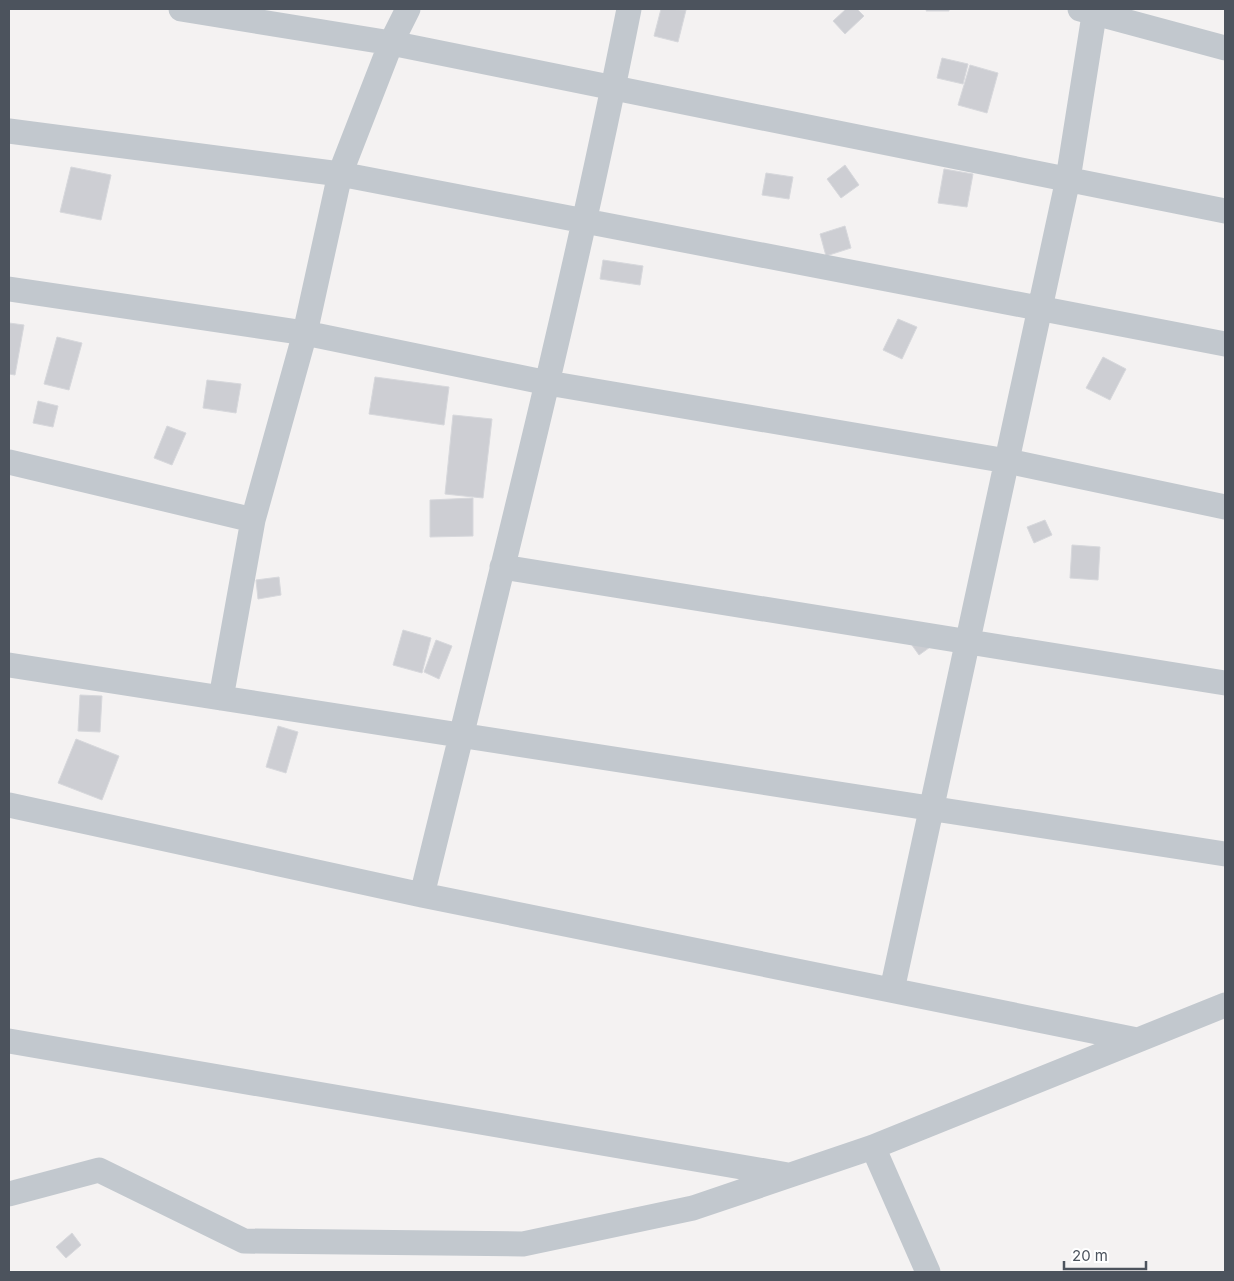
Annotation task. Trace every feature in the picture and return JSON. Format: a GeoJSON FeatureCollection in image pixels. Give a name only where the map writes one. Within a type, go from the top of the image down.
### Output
{"type":"FeatureCollection","features":[{"type":"Feature","properties":{"kind":"street"},"geometry":{"type":"LineString","coordinates":[[181,9],[391,43],[1225,211]]}},
{"type":"Feature","properties":{"kind":"street"},"geometry":{"type":"LineString","coordinates":[[221,698],[254,520],[306,333],[340,174],[391,43],[408,9]]}},
{"type":"Feature","properties":{"kind":"street"},"geometry":{"type":"LineString","coordinates":[[422,895],[548,383],[614,88],[629,9]]}},
{"type":"Feature","properties":{"kind":"street"},"geometry":{"type":"LineString","coordinates":[[892,990],[1068,179],[1090,10],[1225,48]]}},
{"type":"Feature","properties":{"kind":"street"},"geometry":{"type":"LineString","coordinates":[[9,130],[340,174],[1225,344]]}},
{"type":"Feature","properties":{"kind":"street"},"geometry":{"type":"LineString","coordinates":[[9,289],[306,333],[548,383],[1007,461],[1225,507]]}},
{"type":"Feature","properties":{"kind":"street"},"geometry":{"type":"LineString","coordinates":[[9,462],[254,520]]}},
{"type":"Feature","properties":{"kind":"street"},"geometry":{"type":"LineString","coordinates":[[502,567],[1225,684]]}},
{"type":"Feature","properties":{"kind":"street"},"geometry":{"type":"LineString","coordinates":[[9,665],[1225,854]]}},
{"type":"Feature","properties":{"kind":"street"},"geometry":{"type":"LineString","coordinates":[[9,805],[422,895],[1137,1040]]}},
{"type":"Feature","properties":{"kind":"street"},"geometry":{"type":"LineString","coordinates":[[9,1194],[99,1170],[244,1241],[523,1244],[693,1208],[873,1147],[1225,1005]]}},
{"type":"Feature","properties":{"kind":"street"},"geometry":{"type":"LineString","coordinates":[[9,1041],[790,1175]]}},
{"type":"Feature","properties":{"kind":"street"},"geometry":{"type":"LineString","coordinates":[[873,1147],[928,1272]]}},
{"type":"Feature","properties":{"kind":"street"},"geometry":{"type":"LineString","coordinates":[[9,1214],[33,1188]]}},
{"type":"Feature","properties":{"kind":"building"},"geometry":{"type":"Polygon","coordinates":[[[661,9],[686,10],[678,42],[654,36],[661,9]]]}},
{"type":"Feature","properties":{"kind":"building"},"geometry":{"type":"Polygon","coordinates":[[[846,9],[857,9],[864,16],[845,34],[833,21],[846,9]]]}},
{"type":"Feature","properties":{"kind":"building"},"geometry":{"type":"Polygon","coordinates":[[[927,9],[949,9],[949,11],[926,11],[927,9]]]}},
{"type":"Feature","properties":{"kind":"building"},"geometry":{"type":"Polygon","coordinates":[[[942,58],[968,64],[963,84],[937,78],[942,58]]]}},
{"type":"Feature","properties":{"kind":"building"},"geometry":{"type":"Polygon","coordinates":[[[970,65],[998,73],[987,113],[958,105],[970,65]]]}},
{"type":"Feature","properties":{"kind":"building"},"geometry":{"type":"Polygon","coordinates":[[[845,165],[859,185],[841,198],[827,179],[845,165]]]}},
{"type":"Feature","properties":{"kind":"building"},"geometry":{"type":"Polygon","coordinates":[[[71,167],[111,175],[101,220],[60,212],[71,167]]]}},
{"type":"Feature","properties":{"kind":"building"},"geometry":{"type":"Polygon","coordinates":[[[944,169],[973,174],[967,207],[938,203],[944,169]]]}},
{"type":"Feature","properties":{"kind":"building"},"geometry":{"type":"Polygon","coordinates":[[[766,173],[793,177],[789,199],[762,195],[766,173]]]}},
{"type":"Feature","properties":{"kind":"building"},"geometry":{"type":"Polygon","coordinates":[[[845,226],[851,248],[826,256],[820,234],[845,226]]]}},
{"type":"Feature","properties":{"kind":"building"},"geometry":{"type":"Polygon","coordinates":[[[603,260],[643,266],[640,285],[600,279],[603,260]]]}},
{"type":"Feature","properties":{"kind":"building"},"geometry":{"type":"Polygon","coordinates":[[[898,319],[917,327],[902,359],[883,350],[898,319]]]}},
{"type":"Feature","properties":{"kind":"building"},"geometry":{"type":"Polygon","coordinates":[[[9,323],[24,325],[15,375],[9,374],[9,323]]]}},
{"type":"Feature","properties":{"kind":"building"},"geometry":{"type":"Polygon","coordinates":[[[57,337],[82,343],[69,390],[44,384],[57,337]]]}},
{"type":"Feature","properties":{"kind":"building"},"geometry":{"type":"Polygon","coordinates":[[[1103,357],[1126,369],[1110,400],[1086,388],[1103,357]]]}},
{"type":"Feature","properties":{"kind":"building"},"geometry":{"type":"Polygon","coordinates":[[[375,377],[449,387],[444,425],[369,414],[375,377]]]}},
{"type":"Feature","properties":{"kind":"building"},"geometry":{"type":"Polygon","coordinates":[[[207,380],[241,384],[236,413],[203,408],[207,380]]]}},
{"type":"Feature","properties":{"kind":"building"},"geometry":{"type":"Polygon","coordinates":[[[38,401],[58,406],[53,427],[33,423],[38,401]]]}},
{"type":"Feature","properties":{"kind":"building"},"geometry":{"type":"Polygon","coordinates":[[[453,415],[492,419],[483,498],[445,494],[453,415]]]}},
{"type":"Feature","properties":{"kind":"building"},"geometry":{"type":"Polygon","coordinates":[[[167,426],[186,433],[172,465],[154,458],[167,426]]]}},
{"type":"Feature","properties":{"kind":"building"},"geometry":{"type":"Polygon","coordinates":[[[473,498],[473,536],[430,537],[430,500],[473,498]]]}},
{"type":"Feature","properties":{"kind":"building"},"geometry":{"type":"Polygon","coordinates":[[[1045,520],[1052,535],[1034,543],[1027,527],[1045,520]]]}},
{"type":"Feature","properties":{"kind":"building"},"geometry":{"type":"Polygon","coordinates":[[[1072,545],[1100,547],[1098,580],[1070,578],[1072,545]]]}},
{"type":"Feature","properties":{"kind":"building"},"geometry":{"type":"Polygon","coordinates":[[[279,577],[281,595],[258,599],[256,580],[279,577]]]}},
{"type":"Feature","properties":{"kind":"building"},"geometry":{"type":"Polygon","coordinates":[[[403,630],[431,638],[422,673],[393,665],[403,630]]]}},
{"type":"Feature","properties":{"kind":"building"},"geometry":{"type":"Polygon","coordinates":[[[436,640],[452,646],[439,679],[424,672],[436,640]]]}},
{"type":"Feature","properties":{"kind":"building"},"geometry":{"type":"Polygon","coordinates":[[[909,641],[933,645],[919,655],[909,641]]]}},
{"type":"Feature","properties":{"kind":"building"},"geometry":{"type":"Polygon","coordinates":[[[80,695],[102,696],[100,732],[78,731],[80,695]]]}},
{"type":"Feature","properties":{"kind":"building"},"geometry":{"type":"Polygon","coordinates":[[[278,726],[298,732],[286,773],[266,767],[278,726]]]}},
{"type":"Feature","properties":{"kind":"building"},"geometry":{"type":"Polygon","coordinates":[[[76,739],[119,756],[102,800],[58,783],[76,739]]]}},
{"type":"Feature","properties":{"kind":"building"},"geometry":{"type":"Polygon","coordinates":[[[72,1233],[81,1245],[66,1258],[56,1247],[72,1233]]]}}]}
